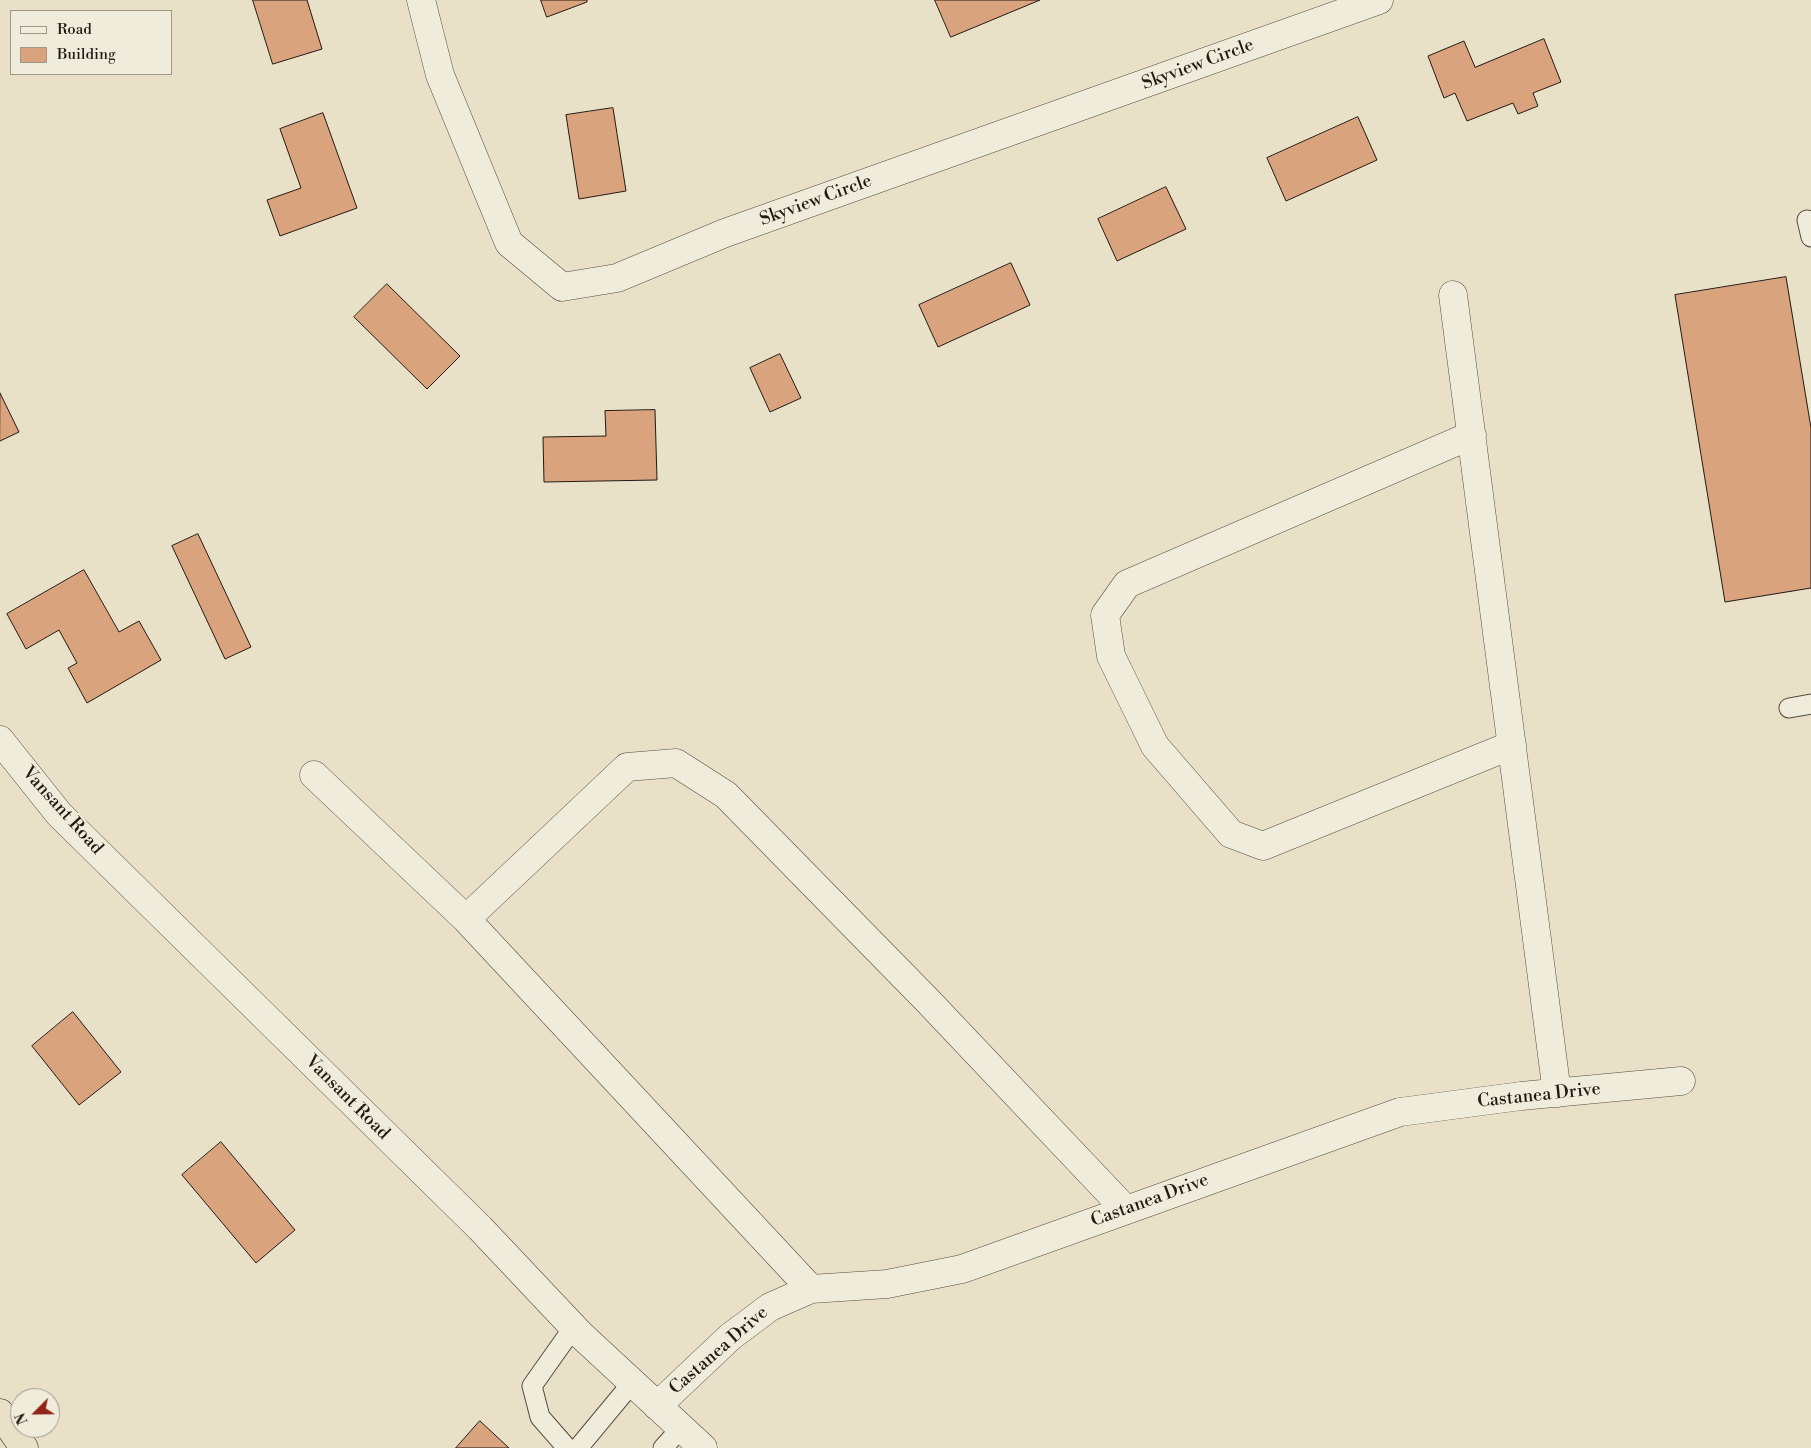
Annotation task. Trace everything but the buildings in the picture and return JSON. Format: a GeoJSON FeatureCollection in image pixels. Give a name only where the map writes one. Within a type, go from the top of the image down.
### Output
{"type":"FeatureCollection","features":[{"type":"Feature","properties":{"kind":"highway"},"geometry":{"type":"LineString","coordinates":[[0,1413],[24,1448]]}},
{"type":"Feature","properties":{"kind":"street","name":"Skyview Circle"},"geometry":{"type":"LineString","coordinates":[[421,0],[440,75],[509,243],[562,287],[617,278],[725,233],[1378,0]]}},
{"type":"Feature","properties":{"kind":"street"},"geometry":{"type":"LineString","coordinates":[[1454,295],[1557,1093]]}},
{"type":"Feature","properties":{"kind":"street"},"geometry":{"type":"LineString","coordinates":[[1472,435],[1127,584],[1105,615],[1111,656],[1155,746],[1231,834],[1263,846],[1512,744]]}},
{"type":"Feature","properties":{"kind":"street","name":"Vansant Road"},"geometry":{"type":"LineString","coordinates":[[0,740],[59,814],[480,1228],[574,1328],[703,1448]]}},
{"type":"Feature","properties":{"kind":"street"},"geometry":{"type":"LineString","coordinates":[[466,920],[627,767],[676,763],[726,795],[928,1000],[1126,1210]]}},
{"type":"Feature","properties":{"kind":"street"},"geometry":{"type":"LineString","coordinates":[[314,775],[466,920],[811,1289]]}},
{"type":"Feature","properties":{"kind":"street","name":"Castanea Drive"},"geometry":{"type":"LineString","coordinates":[[657,1406],[730,1337],[770,1307],[811,1289],[886,1284],[962,1269],[1400,1112],[1557,1093],[1681,1081]]}},
{"type":"Feature","properties":{"kind":"lane"},"geometry":{"type":"LineString","coordinates":[[1789,708],[1811,704]]}},
{"type":"Feature","properties":{"kind":"lane"},"geometry":{"type":"LineString","coordinates":[[567,1448],[540,1417],[532,1386],[574,1328]]}},
{"type":"Feature","properties":{"kind":"lane"},"geometry":{"type":"LineString","coordinates":[[578,1448],[632,1383]]}},
{"type":"Feature","properties":{"kind":"lane"},"geometry":{"type":"LineString","coordinates":[[663,1448],[681,1428]]}}]}
